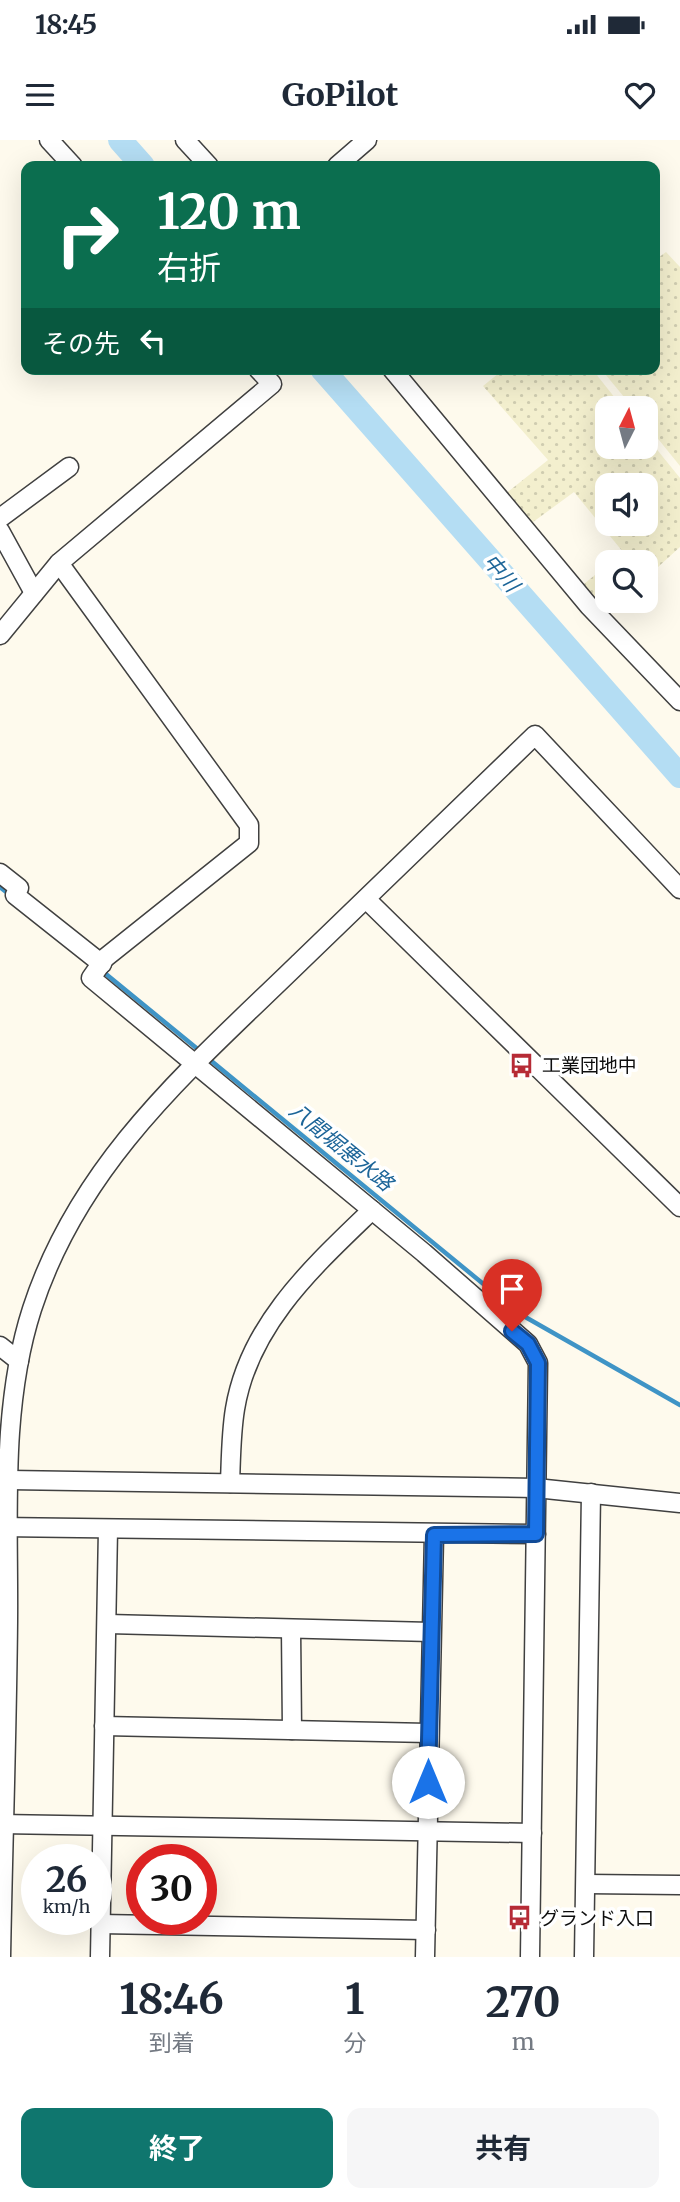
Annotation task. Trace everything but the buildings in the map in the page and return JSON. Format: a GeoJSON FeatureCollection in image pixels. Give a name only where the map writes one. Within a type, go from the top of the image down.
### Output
{"type":"FeatureCollection","features":[{"type":"Feature","properties":{"kind":"street"},"geometry":{"type":"LineString","coordinates":[[49,140],[68,161]]}},
{"type":"Feature","properties":{"kind":"street"},"geometry":{"type":"LineString","coordinates":[[185,140],[204,161]]}},
{"type":"Feature","properties":{"kind":"street"},"geometry":{"type":"LineString","coordinates":[[343,161],[367,140]]}},
{"type":"Feature","properties":{"kind":"street"},"geometry":{"type":"LineString","coordinates":[[0,635],[59,563],[271,384],[263,375]]}},
{"type":"Feature","properties":{"kind":"street"},"geometry":{"type":"LineString","coordinates":[[398,375],[589,606],[680,701]]}},
{"type":"Feature","properties":{"kind":"street"},"geometry":{"type":"LineString","coordinates":[[0,518],[69,467]]}},
{"type":"Feature","properties":{"kind":"street"},"geometry":{"type":"LineString","coordinates":[[0,531],[34,593]]}},
{"type":"Feature","properties":{"kind":"street"},"geometry":{"type":"LineString","coordinates":[[59,563],[249,825],[248,842],[105,958],[91,978],[372,1210],[528,1344],[535,1354],[538,1363],[530,1957]]}},
{"type":"Feature","properties":{"kind":"street"},"geometry":{"type":"LineString","coordinates":[[1,1957],[4,1527],[12,1416],[19,1361],[31,1311],[66,1226],[94,1179],[127,1135],[196,1063],[535,735],[680,888]]}},
{"type":"Feature","properties":{"kind":"street"},"geometry":{"type":"LineString","coordinates":[[0,873],[19,888],[15,895],[99,968]]}},
{"type":"Feature","properties":{"kind":"street"},"geometry":{"type":"LineString","coordinates":[[366,899],[679,1203]]}},
{"type":"Feature","properties":{"kind":"street"},"geometry":{"type":"LineString","coordinates":[[230,1483],[236,1406],[258,1343],[276,1314],[310,1270],[372,1210]]}},
{"type":"Feature","properties":{"kind":"street"},"geometry":{"type":"LineString","coordinates":[[0,1346],[19,1361]]}},
{"type":"Feature","properties":{"kind":"street"},"geometry":{"type":"LineString","coordinates":[[9,1480],[536,1488],[680,1503]]}},
{"type":"Feature","properties":{"kind":"street"},"geometry":{"type":"LineString","coordinates":[[584,1957],[591,1493]]}},
{"type":"Feature","properties":{"kind":"street"},"geometry":{"type":"LineString","coordinates":[[4,1527],[434,1535],[536,1534]]}},
{"type":"Feature","properties":{"kind":"street"},"geometry":{"type":"LineString","coordinates":[[102,1844],[108,1529]]}},
{"type":"Feature","properties":{"kind":"street"},"geometry":{"type":"LineString","coordinates":[[425,1957],[434,1535]]}},
{"type":"Feature","properties":{"kind":"street"},"geometry":{"type":"LineString","coordinates":[[108,1624],[431,1632]]}},
{"type":"Feature","properties":{"kind":"street"},"geometry":{"type":"LineString","coordinates":[[291,1629],[292,1730]]}},
{"type":"Feature","properties":{"kind":"street"},"geometry":{"type":"LineString","coordinates":[[104,1726],[428,1733]]}},
{"type":"Feature","properties":{"kind":"street"},"geometry":{"type":"LineString","coordinates":[[2,1825],[532,1833]]}},
{"type":"Feature","properties":{"kind":"street"},"geometry":{"type":"LineString","coordinates":[[586,1884],[680,1885]]}},
{"type":"Feature","properties":{"kind":"street"},"geometry":{"type":"LineString","coordinates":[[112,1924],[426,1930]]}},
{"type":"Feature","properties":{"kind":"street"},"geometry":{"type":"LineString","coordinates":[[100,1935],[100,1957]]}},
{"type":"Feature","properties":{"kind":"shaded area"},"geometry":{"type":"Polygon","coordinates":[[[666,252],[680,267],[680,466],[658,439],[658,396],[623,396],[606,375],[660,375],[660,256],[666,252]]]}},
{"type":"Feature","properties":{"kind":"shaded area"},"geometry":{"type":"Polygon","coordinates":[[[497,375],[597,375],[613,396],[595,396],[595,459],[658,459],[658,451],[680,478],[680,547],[658,567],[658,550],[621,550],[610,536],[658,536],[658,473],[595,473],[595,518],[574,492],[529,525],[505,494],[548,460],[483,386],[497,375]]]}},
{"type":"Feature","properties":{"kind":"shaded area"},"geometry":{"type":"Polygon","coordinates":[[[595,575],[595,597],[584,584],[595,575]]]}},
{"type":"Feature","properties":{"kind":"waterway","name":"中川"},"geometry":{"type":"LineString","coordinates":[[120,140],[139,161]]}},
{"type":"Feature","properties":{"kind":"waterway","name":"中川"},"geometry":{"type":"LineString","coordinates":[[327,375],[680,776]]}},
{"type":"Feature","properties":{"kind":"waterway","name":"八間堀悪水路"},"geometry":{"type":"LineString","coordinates":[[0,887],[10,895]]}},
{"type":"Feature","properties":{"kind":"waterway","name":"八間堀悪水路"},"geometry":{"type":"LineString","coordinates":[[101,970],[200,1051]]}},
{"type":"Feature","properties":{"kind":"waterway","name":"八間堀悪水路"},"geometry":{"type":"LineString","coordinates":[[209,1059],[520,1314],[680,1405]]}},
{"type":"Feature","properties":{"kind":"place","name":"工業団地中"},"geometry":{"type":"Point","coordinates":[522,1065]}},
{"type":"Feature","properties":{"kind":"place","name":"グランド入口"},"geometry":{"type":"Point","coordinates":[520,1918]}},
{"type":"Feature","properties":{"kind":"route"},"geometry":{"type":"LineString","coordinates":[[428,1782],[434,1535],[536,1534],[538,1363],[528,1344],[512,1331]]}}]}
